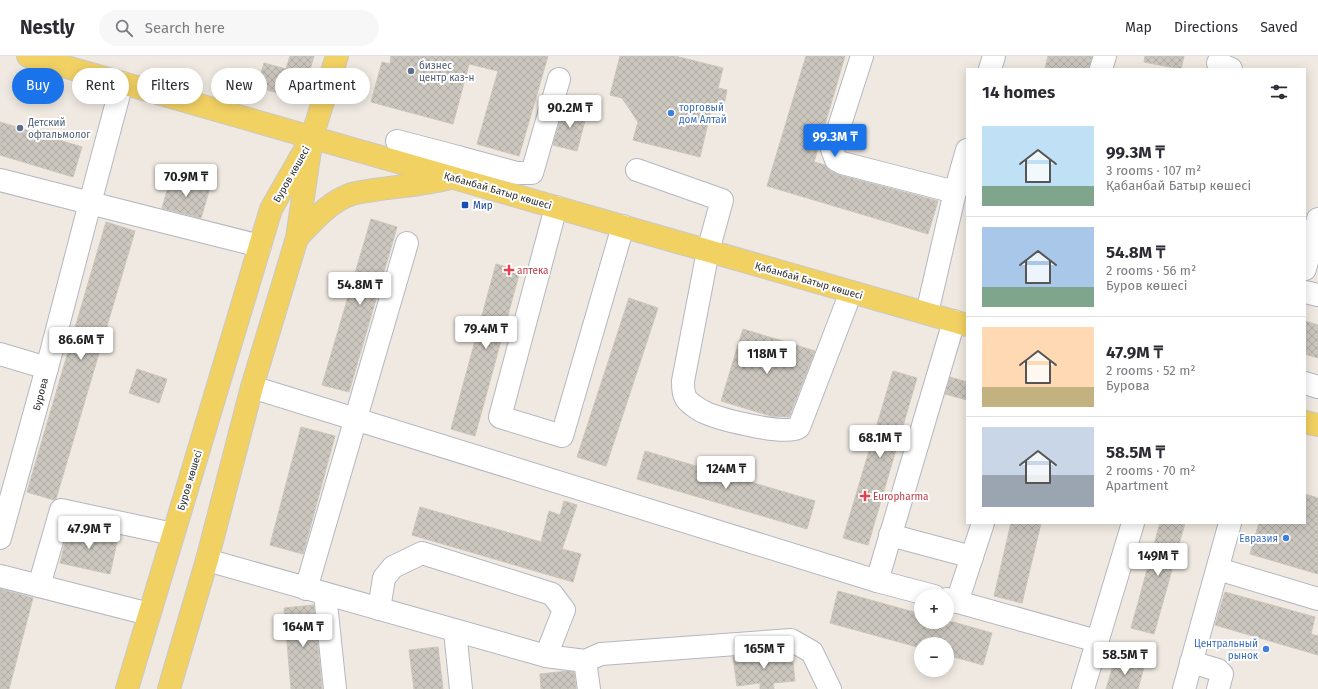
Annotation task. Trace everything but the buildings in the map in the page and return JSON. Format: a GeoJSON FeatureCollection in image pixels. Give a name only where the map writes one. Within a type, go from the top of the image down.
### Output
{"type":"FeatureCollection","features":[{"type":"Feature","properties":{"kind":"main road","name":"Қабанбай Батыр көшесі"},"geometry":{"type":"LineString","coordinates":[[28,56],[72,69]]}},
{"type":"Feature","properties":{"kind":"main road"},"geometry":{"type":"LineString","coordinates":[[312,137],[338,56]]}},
{"type":"Feature","properties":{"kind":"main road","name":"Қабанбай Батыр көшесі"},"geometry":{"type":"LineString","coordinates":[[129,85],[312,137],[456,167],[556,207],[960,323]]}},
{"type":"Feature","properties":{"kind":"main road","name":"Буров көшесі"},"geometry":{"type":"LineString","coordinates":[[169,689],[207,560],[252,387],[297,238],[312,137]]}},
{"type":"Feature","properties":{"kind":"main road","name":"Буров көшесі"},"geometry":{"type":"LineString","coordinates":[[127,689],[271,209],[312,137]]}},
{"type":"Feature","properties":{"kind":"main road"},"geometry":{"type":"LineString","coordinates":[[297,238],[315,219],[334,203],[352,194],[399,186],[433,183],[456,167]]}},
{"type":"Feature","properties":{"kind":"main road"},"geometry":{"type":"LineString","coordinates":[[1306,422],[1318,425]]}},
{"type":"Feature","properties":{"kind":"street"},"geometry":{"type":"LineString","coordinates":[[862,56],[832,149],[836,160],[842,163],[955,192]]}},
{"type":"Feature","properties":{"kind":"street"},"geometry":{"type":"LineString","coordinates":[[990,68],[994,56]]}},
{"type":"Feature","properties":{"kind":"street"},"geometry":{"type":"LineString","coordinates":[[1101,68],[1105,56]]}},
{"type":"Feature","properties":{"kind":"street"},"geometry":{"type":"LineString","coordinates":[[397,141],[456,167],[532,173],[559,79]]}},
{"type":"Feature","properties":{"kind":"street","name":"Бурова"},"geometry":{"type":"LineString","coordinates":[[0,538],[47,368],[116,104]]}},
{"type":"Feature","properties":{"kind":"street"},"geometry":{"type":"LineString","coordinates":[[927,313],[955,192],[966,154]]}},
{"type":"Feature","properties":{"kind":"street"},"geometry":{"type":"LineString","coordinates":[[637,170],[722,200],[708,251],[683,381],[685,395],[688,401],[706,413],[757,427],[789,430],[797,429],[851,292]]}},
{"type":"Feature","properties":{"kind":"street"},"geometry":{"type":"LineString","coordinates":[[0,180],[260,246]]}},
{"type":"Feature","properties":{"kind":"street"},"geometry":{"type":"LineString","coordinates":[[556,207],[500,417],[562,436],[623,226]]}},
{"type":"Feature","properties":{"kind":"street"},"geometry":{"type":"LineString","coordinates":[[1306,265],[1318,219]]}},
{"type":"Feature","properties":{"kind":"street"},"geometry":{"type":"LineString","coordinates":[[335,689],[316,592],[357,418],[407,243]]}},
{"type":"Feature","properties":{"kind":"street"},"geometry":{"type":"LineString","coordinates":[[1306,292],[1318,295]]}},
{"type":"Feature","properties":{"kind":"street"},"geometry":{"type":"LineString","coordinates":[[877,581],[890,535],[960,323]]}},
{"type":"Feature","properties":{"kind":"street"},"geometry":{"type":"LineString","coordinates":[[0,354],[47,368]]}},
{"type":"Feature","properties":{"kind":"street"},"geometry":{"type":"LineString","coordinates":[[1306,383],[1318,387]]}},
{"type":"Feature","properties":{"kind":"street"},"geometry":{"type":"LineString","coordinates":[[252,387],[357,418],[877,581],[914,591]]}},
{"type":"Feature","properties":{"kind":"street"},"geometry":{"type":"LineString","coordinates":[[39,586],[61,510],[173,534]]}},
{"type":"Feature","properties":{"kind":"street"},"geometry":{"type":"LineString","coordinates":[[954,597],[972,557],[983,524]]}},
{"type":"Feature","properties":{"kind":"street"},"geometry":{"type":"LineString","coordinates":[[1083,689],[1133,524]]}},
{"type":"Feature","properties":{"kind":"street"},"geometry":{"type":"LineString","coordinates":[[1184,689],[1230,524]]}},
{"type":"Feature","properties":{"kind":"street"},"geometry":{"type":"LineString","coordinates":[[890,535],[972,557]]}},
{"type":"Feature","properties":{"kind":"street"},"geometry":{"type":"LineString","coordinates":[[379,609],[384,578],[393,567],[422,553],[552,594],[564,610],[546,656]]}},
{"type":"Feature","properties":{"kind":"street"},"geometry":{"type":"LineString","coordinates":[[207,560],[546,656],[585,661],[601,654],[790,640],[812,652],[830,689]]}},
{"type":"Feature","properties":{"kind":"street"},"geometry":{"type":"LineString","coordinates":[[1218,569],[1318,599]]}},
{"type":"Feature","properties":{"kind":"street"},"geometry":{"type":"LineString","coordinates":[[0,576],[149,614]]}},
{"type":"Feature","properties":{"kind":"street"},"geometry":{"type":"LineString","coordinates":[[954,602],[1097,640]]}},
{"type":"Feature","properties":{"kind":"street"},"geometry":{"type":"LineString","coordinates":[[455,631],[461,689]]}},
{"type":"Feature","properties":{"kind":"street"},"geometry":{"type":"LineString","coordinates":[[585,661],[589,689]]}},
{"type":"Feature","properties":{"kind":"street"},"geometry":{"type":"LineString","coordinates":[[1191,662],[1218,670],[1222,674],[1218,689]]}},
{"type":"Feature","properties":{"kind":"place","name":"бизнес центр каз-н"},"geometry":{"type":"Point","coordinates":[411,71]}},
{"type":"Feature","properties":{"kind":"place","name":"торговый дом Алтай"},"geometry":{"type":"Point","coordinates":[671,113]}},
{"type":"Feature","properties":{"kind":"place","name":"Детский офтальмолог"},"geometry":{"type":"Point","coordinates":[20,128]}},
{"type":"Feature","properties":{"kind":"place","name":"Мир"},"geometry":{"type":"Point","coordinates":[465,205]}},
{"type":"Feature","properties":{"kind":"place","name":"аптека"},"geometry":{"type":"Point","coordinates":[509,270]}},
{"type":"Feature","properties":{"kind":"place","name":"Europharma"},"geometry":{"type":"Point","coordinates":[865,496]}},
{"type":"Feature","properties":{"kind":"place","name":"Евразия"},"geometry":{"type":"Point","coordinates":[1286,538]}},
{"type":"Feature","properties":{"kind":"place","name":"Центральный рынок"},"geometry":{"type":"Point","coordinates":[1266,649]}}]}
